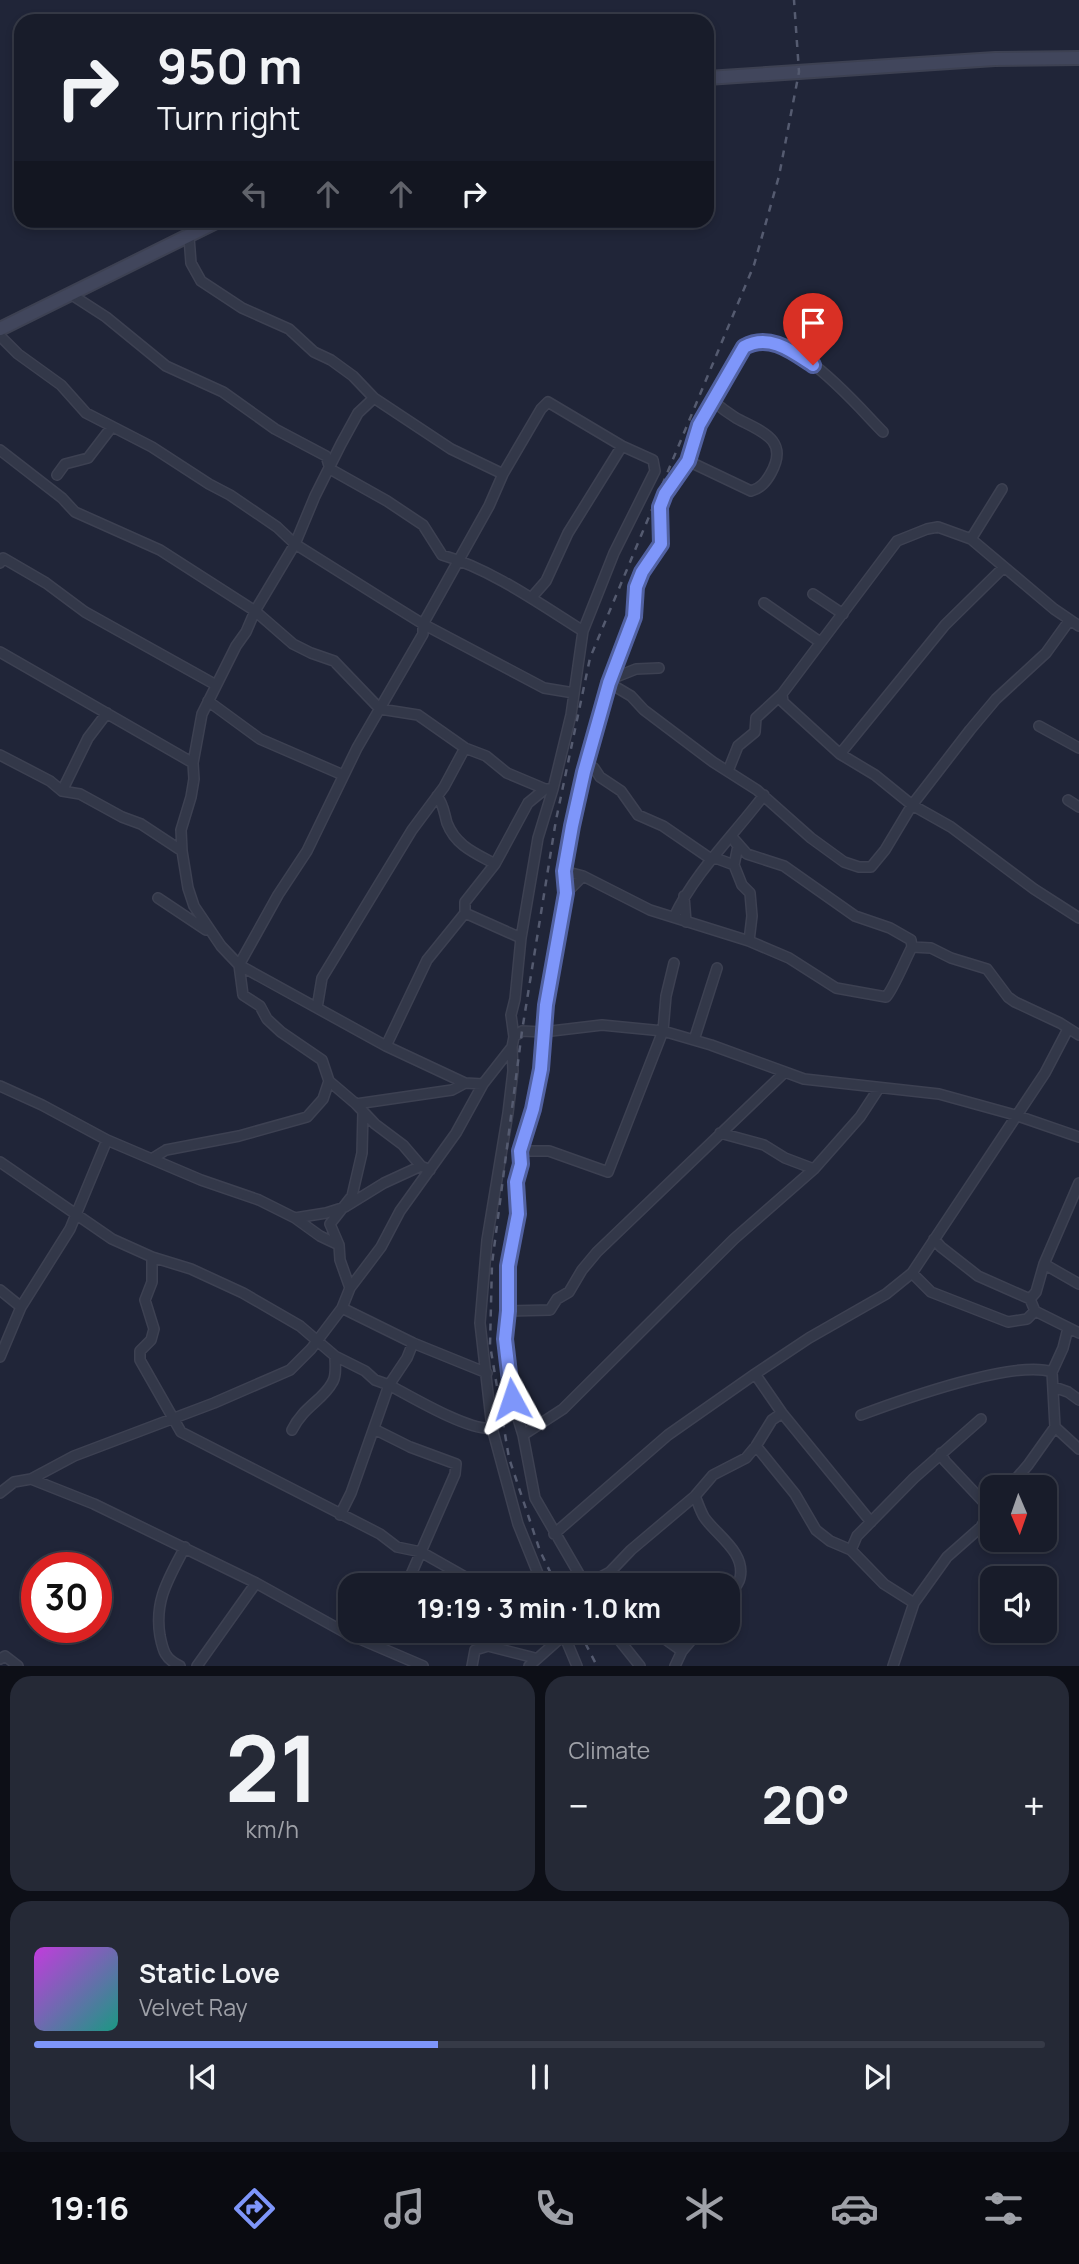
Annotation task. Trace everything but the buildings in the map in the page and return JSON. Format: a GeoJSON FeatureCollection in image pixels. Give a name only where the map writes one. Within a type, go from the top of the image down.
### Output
{"type":"FeatureCollection","features":[{"type":"Feature","properties":{"kind":"street"},"geometry":{"type":"LineString","coordinates":[[714,78],[995,58],[1079,58]]}},
{"type":"Feature","properties":{"kind":"street"},"geometry":{"type":"LineString","coordinates":[[0,329],[205,228]]}},
{"type":"Feature","properties":{"kind":"street"},"geometry":{"type":"LineString","coordinates":[[189,237],[191,263],[201,281],[242,308],[289,329],[314,352],[353,376],[374,398],[452,449],[503,474]]}},
{"type":"Feature","properties":{"kind":"street"},"geometry":{"type":"LineString","coordinates":[[72,295],[106,317],[166,366],[223,392],[275,429],[326,456],[330,469],[423,525],[442,555],[459,560],[532,597],[583,631]]}},
{"type":"Feature","properties":{"kind":"street"},"geometry":{"type":"LineString","coordinates":[[0,336],[61,386],[86,413],[152,447],[230,495],[277,527],[295,544],[423,624],[544,688],[574,693]]}},
{"type":"Feature","properties":{"kind":"street"},"geometry":{"type":"LineString","coordinates":[[578,1573],[536,1498],[523,1435],[512,1399],[505,1339],[508,1266],[518,1214],[516,1182],[521,1164],[520,1151],[533,1109],[541,1069],[550,981],[566,893],[564,871],[585,767],[610,681],[634,617],[639,580],[661,544],[660,507],[665,494],[688,461],[699,425],[744,347],[768,341],[792,351],[832,379],[883,432]]}},
{"type":"Feature","properties":{"kind":"street"},"geometry":{"type":"LineString","coordinates":[[374,398],[358,413],[315,496],[295,544],[255,611],[202,714],[193,763],[191,797],[181,830],[182,851],[194,906],[213,935],[239,965],[386,1046],[465,1083],[483,1084]]}},
{"type":"Feature","properties":{"kind":"street"},"geometry":{"type":"LineString","coordinates":[[688,461],[751,491],[764,485],[777,460],[776,444],[770,437],[731,415],[713,401]]}},
{"type":"Feature","properties":{"kind":"street"},"geometry":{"type":"LineString","coordinates":[[426,1168],[329,1081],[322,1060],[281,1032],[267,1019],[260,1006],[243,995],[239,965],[278,895],[307,851],[343,775],[423,634],[423,624],[489,506],[503,474],[541,409],[548,402],[622,446],[653,460],[655,471],[614,553],[583,631],[574,693],[538,838],[521,938],[516,999],[510,1015],[513,1071],[493,1195],[480,1323],[492,1428],[518,1524],[538,1573]]}},
{"type":"Feature","properties":{"kind":"street"},"geometry":{"type":"LineString","coordinates":[[57,475],[65,464],[88,458],[111,428]]}},
{"type":"Feature","properties":{"kind":"street"},"geometry":{"type":"LineString","coordinates":[[532,597],[546,580],[568,533],[622,446]]}},
{"type":"Feature","properties":{"kind":"street"},"geometry":{"type":"LineString","coordinates":[[0,450],[62,498],[75,512],[160,550],[255,611],[293,644],[334,661],[380,709],[418,715],[507,773],[549,792]]}},
{"type":"Feature","properties":{"kind":"street"},"geometry":{"type":"LineString","coordinates":[[971,539],[1002,489]]}},
{"type":"Feature","properties":{"kind":"street"},"geometry":{"type":"LineString","coordinates":[[728,771],[738,746],[755,732],[755,718],[782,694],[897,541],[927,528],[938,527],[971,539],[1003,568],[1079,626]]}},
{"type":"Feature","properties":{"kind":"street"},"geometry":{"type":"LineString","coordinates":[[1,559],[46,583],[85,612],[216,685]]}},
{"type":"Feature","properties":{"kind":"street"},"geometry":{"type":"LineString","coordinates":[[840,754],[945,625],[1003,568]]}},
{"type":"Feature","properties":{"kind":"street"},"geometry":{"type":"LineString","coordinates":[[813,594],[843,614]]}},
{"type":"Feature","properties":{"kind":"street"},"geometry":{"type":"LineString","coordinates":[[764,603],[820,642]]}},
{"type":"Feature","properties":{"kind":"street"},"geometry":{"type":"LineString","coordinates":[[610,681],[631,696],[644,710],[764,795],[811,838],[845,862],[859,867],[871,867],[886,850],[912,806],[996,698],[1046,653],[1069,621]]}},
{"type":"Feature","properties":{"kind":"street"},"geometry":{"type":"LineString","coordinates":[[0,652],[193,763]]}},
{"type":"Feature","properties":{"kind":"street"},"geometry":{"type":"LineString","coordinates":[[610,681],[636,669],[659,668]]}},
{"type":"Feature","properties":{"kind":"street"},"geometry":{"type":"LineString","coordinates":[[782,694],[783,702],[840,754],[875,775],[912,806],[951,827],[1034,889],[1079,918]]}},
{"type":"Feature","properties":{"kind":"street"},"geometry":{"type":"LineString","coordinates":[[208,701],[260,739],[343,775]]}},
{"type":"Feature","properties":{"kind":"street"},"geometry":{"type":"LineString","coordinates":[[62,791],[88,738],[107,713]]}},
{"type":"Feature","properties":{"kind":"street"},"geometry":{"type":"LineString","coordinates":[[1039,726],[1079,748]]}},
{"type":"Feature","properties":{"kind":"street"},"geometry":{"type":"LineString","coordinates":[[317,1009],[321,978],[412,830],[456,768],[465,748]]}},
{"type":"Feature","properties":{"kind":"street"},"geometry":{"type":"LineString","coordinates":[[0,755],[50,781],[62,791],[80,794],[122,817],[141,824],[182,851]]}},
{"type":"Feature","properties":{"kind":"street"},"geometry":{"type":"LineString","coordinates":[[585,767],[594,768],[600,778],[621,791],[638,815],[663,826],[711,859],[734,865]]}},
{"type":"Feature","properties":{"kind":"street"},"geometry":{"type":"LineString","coordinates":[[386,1046],[427,960],[464,913],[465,902],[495,864],[528,803],[549,792]]}},
{"type":"Feature","properties":{"kind":"street"},"geometry":{"type":"LineString","coordinates":[[674,917],[684,895],[764,795]]}},
{"type":"Feature","properties":{"kind":"street"},"geometry":{"type":"LineString","coordinates":[[437,796],[443,804],[447,823],[457,841],[495,864]]}},
{"type":"Feature","properties":{"kind":"street"},"geometry":{"type":"LineString","coordinates":[[1068,800],[1079,807]]}},
{"type":"Feature","properties":{"kind":"street"},"geometry":{"type":"LineString","coordinates":[[564,871],[583,876],[650,909],[789,958],[836,988],[879,997],[886,997],[891,993],[912,947],[911,940],[890,928],[855,916],[784,866],[747,854],[732,837]]}},
{"type":"Feature","properties":{"kind":"street"},"geometry":{"type":"LineString","coordinates":[[732,837],[738,846],[734,865],[742,885],[750,893],[752,916],[749,942]]}},
{"type":"Feature","properties":{"kind":"street"},"geometry":{"type":"LineString","coordinates":[[566,893],[583,876]]}},
{"type":"Feature","properties":{"kind":"street"},"geometry":{"type":"LineString","coordinates":[[684,895],[686,922]]}},
{"type":"Feature","properties":{"kind":"street"},"geometry":{"type":"LineString","coordinates":[[158,898],[213,935]]}},
{"type":"Feature","properties":{"kind":"street"},"geometry":{"type":"LineString","coordinates":[[464,913],[521,938]]}},
{"type":"Feature","properties":{"kind":"street"},"geometry":{"type":"LineString","coordinates":[[912,947],[931,948],[951,958],[987,969],[1008,997],[1079,1035]]}},
{"type":"Feature","properties":{"kind":"street"},"geometry":{"type":"LineString","coordinates":[[520,1151],[549,1152],[608,1172],[663,1031],[666,996],[674,963]]}},
{"type":"Feature","properties":{"kind":"street"},"geometry":{"type":"LineString","coordinates":[[694,1040],[717,968]]}},
{"type":"Feature","properties":{"kind":"street"},"geometry":{"type":"LineString","coordinates":[[0,1482],[31,1479],[74,1456],[173,1420],[290,1370],[341,1308],[350,1288],[381,1247],[426,1168],[456,1133],[483,1084],[522,1031],[543,1032],[602,1025],[663,1031],[804,1079],[939,1094],[1015,1115],[1079,1137]]}},
{"type":"Feature","properties":{"kind":"street"},"geometry":{"type":"LineString","coordinates":[[554,1534],[668,1436],[755,1374],[809,1338],[886,1294],[912,1273],[1045,1073],[1068,1030]]}},
{"type":"Feature","properties":{"kind":"street"},"geometry":{"type":"LineString","coordinates":[[508,1311],[550,1310],[556,1299],[569,1292],[597,1252],[784,1073]]}},
{"type":"Feature","properties":{"kind":"street"},"geometry":{"type":"LineString","coordinates":[[153,1158],[166,1150],[239,1136],[307,1117],[323,1099],[329,1081]]}},
{"type":"Feature","properties":{"kind":"street"},"geometry":{"type":"LineString","coordinates":[[360,1107],[452,1090],[465,1083]]}},
{"type":"Feature","properties":{"kind":"street"},"geometry":{"type":"LineString","coordinates":[[0,1086],[107,1140],[201,1180],[259,1200],[339,1245]]}},
{"type":"Feature","properties":{"kind":"street"},"geometry":{"type":"LineString","coordinates":[[523,1435],[563,1409],[734,1239],[814,1169],[860,1117],[879,1088]]}},
{"type":"Feature","properties":{"kind":"street"},"geometry":{"type":"LineString","coordinates":[[295,1218],[345,1207],[352,1196],[362,1153],[360,1107]]}},
{"type":"Feature","properties":{"kind":"street"},"geometry":{"type":"LineString","coordinates":[[720,1133],[764,1145],[785,1158],[814,1169]]}},
{"type":"Feature","properties":{"kind":"street"},"geometry":{"type":"LineString","coordinates":[[0,1357],[21,1307],[39,1282],[76,1217],[107,1140]]}},
{"type":"Feature","properties":{"kind":"street"},"geometry":{"type":"LineString","coordinates":[[0,1162],[111,1239],[152,1257],[191,1269],[243,1293],[318,1339],[335,1356],[365,1371],[374,1380],[469,1425],[484,1430],[492,1428]]}},
{"type":"Feature","properties":{"kind":"street"},"geometry":{"type":"LineString","coordinates":[[350,1288],[340,1260],[339,1245],[330,1224],[333,1218],[345,1207],[384,1183],[426,1168]]}},
{"type":"Feature","properties":{"kind":"street"},"geometry":{"type":"LineString","coordinates":[[1030,1299],[1039,1284],[1044,1264],[1079,1183]]}},
{"type":"Feature","properties":{"kind":"street"},"geometry":{"type":"LineString","coordinates":[[934,1239],[978,1276],[1030,1299],[1035,1311],[1079,1333]]}},
{"type":"Feature","properties":{"kind":"street"},"geometry":{"type":"LineString","coordinates":[[152,1257],[152,1282],[145,1300],[154,1329],[151,1340],[140,1351],[140,1360],[181,1432],[380,1534],[397,1547],[421,1552],[458,1573]]}},
{"type":"Feature","properties":{"kind":"street"},"geometry":{"type":"LineString","coordinates":[[1044,1264],[1079,1284]]}},
{"type":"Feature","properties":{"kind":"street"},"geometry":{"type":"LineString","coordinates":[[912,1273],[930,1292],[1008,1322],[1027,1319],[1035,1311]]}},
{"type":"Feature","properties":{"kind":"street"},"geometry":{"type":"LineString","coordinates":[[0,1290],[21,1307]]}},
{"type":"Feature","properties":{"kind":"street"},"geometry":{"type":"LineString","coordinates":[[341,1308],[413,1343],[487,1373]]}},
{"type":"Feature","properties":{"kind":"street"},"geometry":{"type":"LineString","coordinates":[[1019,1475],[1055,1427],[1052,1372],[1063,1348],[1068,1328]]}},
{"type":"Feature","properties":{"kind":"street"},"geometry":{"type":"LineString","coordinates":[[340,1515],[351,1493],[389,1385],[407,1358],[413,1343]]}},
{"type":"Feature","properties":{"kind":"street"},"geometry":{"type":"LineString","coordinates":[[292,1430],[299,1416],[332,1385],[335,1377],[335,1356]]}},
{"type":"Feature","properties":{"kind":"street"},"geometry":{"type":"LineString","coordinates":[[861,1415],[897,1401],[999,1373],[1039,1368],[1052,1372]]}},
{"type":"Feature","properties":{"kind":"street"},"geometry":{"type":"LineString","coordinates":[[755,1374],[782,1413],[872,1522]]}},
{"type":"Feature","properties":{"kind":"street"},"geometry":{"type":"LineString","coordinates":[[1054,1387],[1079,1400]]}},
{"type":"Feature","properties":{"kind":"street"},"geometry":{"type":"LineString","coordinates":[[610,1572],[631,1550],[695,1496],[713,1475],[746,1458],[772,1420],[782,1413]]}},
{"type":"Feature","properties":{"kind":"street"},"geometry":{"type":"LineString","coordinates":[[850,1550],[857,1536],[941,1453],[981,1419]]}},
{"type":"Feature","properties":{"kind":"street"},"geometry":{"type":"LineString","coordinates":[[1055,1427],[1079,1449]]}},
{"type":"Feature","properties":{"kind":"street"},"geometry":{"type":"LineString","coordinates":[[374,1429],[410,1447],[456,1464],[455,1474],[412,1573]]}},
{"type":"Feature","properties":{"kind":"street"},"geometry":{"type":"LineString","coordinates":[[756,1446],[795,1494],[816,1530],[830,1541],[850,1550],[884,1584],[914,1602]]}},
{"type":"Feature","properties":{"kind":"street"},"geometry":{"type":"LineString","coordinates":[[941,1453],[980,1497]]}},
{"type":"Feature","properties":{"kind":"street"},"geometry":{"type":"LineString","coordinates":[[31,1479],[94,1504],[185,1547],[346,1633],[423,1665]]}},
{"type":"Feature","properties":{"kind":"street"},"geometry":{"type":"LineString","coordinates":[[0,1493],[13,1482]]}},
{"type":"Feature","properties":{"kind":"street"},"geometry":{"type":"LineString","coordinates":[[695,1496],[703,1515],[721,1538],[734,1549],[740,1573]]}},
{"type":"Feature","properties":{"kind":"street"},"geometry":{"type":"LineString","coordinates":[[893,1665],[914,1602],[947,1557],[980,1528]]}},
{"type":"Feature","properties":{"kind":"street"},"geometry":{"type":"LineString","coordinates":[[180,1665],[170,1661],[163,1651],[157,1618],[162,1591],[185,1547]]}},
{"type":"Feature","properties":{"kind":"street"},"geometry":{"type":"LineString","coordinates":[[197,1665],[256,1583]]}},
{"type":"Feature","properties":{"kind":"street"},"geometry":{"type":"LineString","coordinates":[[472,1665],[475,1650],[488,1646],[511,1650],[532,1662],[552,1643]]}},
{"type":"Feature","properties":{"kind":"street"},"geometry":{"type":"LineString","coordinates":[[567,1643],[577,1665]]}},
{"type":"Feature","properties":{"kind":"street"},"geometry":{"type":"LineString","coordinates":[[622,1643],[640,1665]]}},
{"type":"Feature","properties":{"kind":"street"},"geometry":{"type":"LineString","coordinates":[[671,1643],[682,1651]]}},
{"type":"Feature","properties":{"kind":"street"},"geometry":{"type":"LineString","coordinates":[[675,1665],[689,1643]]}},
{"type":"Feature","properties":{"kind":"street"},"geometry":{"type":"LineString","coordinates":[[0,1659],[5,1656],[18,1665]]}},
{"type":"Feature","properties":{"kind":"railway"},"geometry":{"type":"LineString","coordinates":[[551,1573],[540,1551],[509,1458],[490,1345],[492,1264],[522,1031],[556,820],[590,658],[754,265],[779,176],[799,72],[794,0]]}},
{"type":"Feature","properties":{"kind":"railway"},"geometry":{"type":"LineString","coordinates":[[585,1643],[597,1666]]}},
{"type":"Feature","properties":{"kind":"route"},"geometry":{"type":"LineString","coordinates":[[512,1399],[505,1339],[508,1311],[506,1291],[512,1237],[518,1214],[516,1182],[521,1164],[520,1151],[533,1109],[541,1069],[546,1005],[566,893],[564,871],[572,826],[609,683],[634,617],[636,587],[642,572],[661,544],[660,507],[665,494],[688,461],[699,425],[744,347],[768,341],[792,351],[813,365]]}}]}
